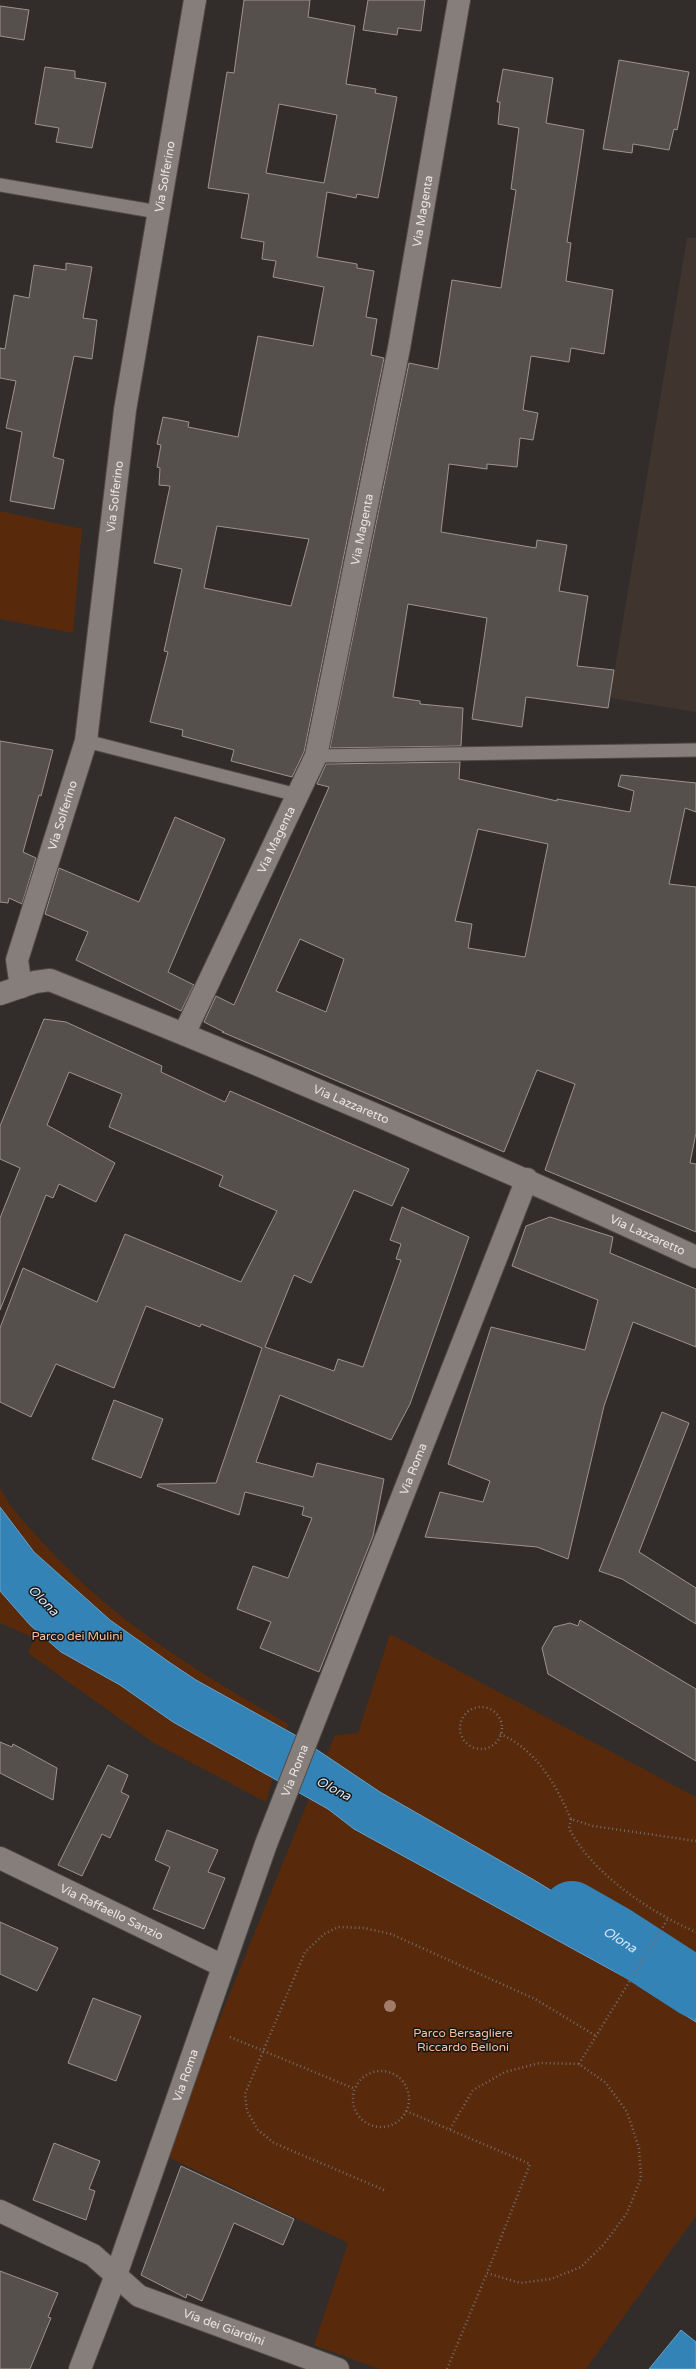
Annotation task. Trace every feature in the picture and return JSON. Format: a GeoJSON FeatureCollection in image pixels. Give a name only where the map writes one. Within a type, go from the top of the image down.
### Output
{"type":"FeatureCollection","features":[{"type":"Feature","properties":{"kind":"street","name":"Via Solferino"},"geometry":{"type":"LineString","coordinates":[[21,987],[17,960],[86,741],[125,410],[195,0]]}},
{"type":"Feature","properties":{"kind":"street","name":"Via Magenta"},"geometry":{"type":"LineString","coordinates":[[184,1034],[316,756],[398,348],[459,0]]}},
{"type":"Feature","properties":{"kind":"street","name":"Via Lazzaretto"},"geometry":{"type":"LineString","coordinates":[[0,994],[50,980],[184,1034],[527,1179],[696,1257]]}},
{"type":"Feature","properties":{"kind":"street","name":"Via Roma"},"geometry":{"type":"LineString","coordinates":[[80,2369],[116,2275],[204,2026],[223,1966],[266,1844],[527,1179]]}},
{"type":"Feature","properties":{"kind":"street","name":"Via Raffaello Sanzio"},"geometry":{"type":"LineString","coordinates":[[0,1858],[223,1966]]}},
{"type":"Feature","properties":{"kind":"street","name":"Via dei Giardini"},"geometry":{"type":"LineString","coordinates":[[0,2211],[94,2255],[139,2296],[338,2369]]}},
{"type":"Feature","properties":{"kind":"lane"},"geometry":{"type":"LineString","coordinates":[[0,185],[158,212]]}},
{"type":"Feature","properties":{"kind":"lane"},"geometry":{"type":"LineString","coordinates":[[86,741],[297,795]]}},
{"type":"Feature","properties":{"kind":"lane"},"geometry":{"type":"LineString","coordinates":[[316,756],[696,750]]}},
{"type":"Feature","properties":{"kind":"path"},"geometry":{"type":"LineString","coordinates":[[486,1708],[497,1715],[501,1728],[500,1734],[498,1741],[492,1746],[479,1749],[472,1747],[462,1738],[460,1724],[467,1712],[472,1709],[486,1708]]}},
{"type":"Feature","properties":{"kind":"path"},"geometry":{"type":"LineString","coordinates":[[500,1734],[510,1738],[549,1775],[572,1819],[593,1826],[696,1841]]}},
{"type":"Feature","properties":{"kind":"path"},"geometry":{"type":"LineString","coordinates":[[572,1819],[569,1828],[577,1845],[596,1867],[667,1920],[696,1932]]}},
{"type":"Feature","properties":{"kind":"path"},"geometry":{"type":"LineString","coordinates":[[579,2064],[667,1920]]}},
{"type":"Feature","properties":{"kind":"path"},"geometry":{"type":"LineString","coordinates":[[384,2190],[274,2143],[258,2130],[247,2111],[245,2094],[305,1952],[324,1934],[338,1927],[364,1928],[391,1934],[535,1999],[596,2036]]}},
{"type":"Feature","properties":{"kind":"path"},"geometry":{"type":"LineString","coordinates":[[204,2026],[355,2089]]}},
{"type":"Feature","properties":{"kind":"path"},"geometry":{"type":"LineString","coordinates":[[450,2130],[473,2090],[505,2072],[540,2063],[579,2064],[606,2083],[627,2112],[639,2148],[641,2178],[628,2213],[604,2244],[582,2268],[551,2279],[520,2283],[487,2273]]}},
{"type":"Feature","properties":{"kind":"path"},"geometry":{"type":"LineString","coordinates":[[379,2072],[392,2074],[405,2085],[408,2094],[406,2111],[400,2119],[384,2127],[366,2123],[354,2108],[355,2089],[366,2076],[379,2072]]}},
{"type":"Feature","properties":{"kind":"path"},"geometry":{"type":"LineString","coordinates":[[406,2111],[530,2164],[447,2369]]}},
{"type":"Feature","properties":{"kind":"shaded area"},"geometry":{"type":"Polygon","coordinates":[[[687,238],[696,238],[696,712],[610,698],[687,238]]]}},
{"type":"Feature","properties":{"kind":"green space"},"geometry":{"type":"Polygon","coordinates":[[[0,511],[82,529],[73,633],[0,619],[0,511]]]}},
{"type":"Feature","properties":{"kind":"green space","name":"Parco dei Mulini"},"geometry":{"type":"Polygon","coordinates":[[[0,1488],[15,1512],[74,1575],[130,1623],[160,1645],[222,1685],[288,1724],[266,1802],[154,1743],[28,1653],[34,1638],[0,1623],[0,1488]]]}},
{"type":"Feature","properties":{"kind":"green space","name":"Parco Bersagliere Riccardo Belloni"},"geometry":{"type":"Polygon","coordinates":[[[390,1634],[696,1797],[696,2216],[586,2369],[379,2369],[314,2345],[348,2243],[164,2155],[335,1735],[358,1733],[390,1634]]]}},
{"type":"Feature","properties":{"kind":"water"},"geometry":{"type":"Polygon","coordinates":[[[0,1507],[34,1552],[110,1620],[169,1662],[196,1680],[295,1735],[380,1792],[534,1880],[646,1948],[628,1979],[354,1829],[328,1809],[173,1722],[120,1685],[61,1652],[30,1625],[0,1591],[0,1507]]]}},
{"type":"Feature","properties":{"kind":"water"},"geometry":{"type":"Polygon","coordinates":[[[655,1954],[696,1979],[696,2022],[637,1985],[655,1954]]]}},
{"type":"Feature","properties":{"kind":"water"},"geometry":{"type":"Polygon","coordinates":[[[681,2330],[696,2342],[696,2369],[649,2369],[681,2330]]]}},
{"type":"Feature","properties":{"kind":"building"},"geometry":{"type":"Polygon","coordinates":[[[244,0],[310,0],[308,17],[355,26],[346,84],[376,89],[375,93],[397,97],[378,198],[357,194],[356,198],[327,192],[317,257],[357,264],[357,268],[374,271],[366,317],[377,319],[371,355],[384,358],[304,752],[292,777],[231,761],[234,750],[182,736],[183,730],[150,722],[168,652],[164,651],[182,569],[154,563],[170,486],[159,485],[160,468],[157,467],[161,445],[157,444],[163,417],[189,422],[188,427],[238,437],[258,336],[313,346],[324,287],[273,277],[276,261],[262,259],[264,242],[241,238],[249,194],[208,188],[227,72],[234,73],[244,0]],[[279,104],[266,173],[324,183],[337,115],[279,104]],[[217,526],[204,588],[291,606],[309,539],[217,526]]]}},
{"type":"Feature","properties":{"kind":"building"},"geometry":{"type":"Polygon","coordinates":[[[368,0],[425,0],[421,31],[398,28],[397,35],[363,30],[368,0]]]}},
{"type":"Feature","properties":{"kind":"building"},"geometry":{"type":"Polygon","coordinates":[[[0,6],[29,10],[24,40],[0,36],[0,6]]]}},
{"type":"Feature","properties":{"kind":"building"},"geometry":{"type":"Polygon","coordinates":[[[619,60],[689,72],[677,130],[674,129],[669,150],[633,144],[632,153],[603,149],[619,60]]]}},
{"type":"Feature","properties":{"kind":"building"},"geometry":{"type":"Polygon","coordinates":[[[45,67],[75,71],[75,78],[106,83],[92,148],[56,142],[59,128],[35,124],[45,67]]]}},
{"type":"Feature","properties":{"kind":"building"},"geometry":{"type":"Polygon","coordinates":[[[503,69],[553,78],[546,123],[584,130],[567,242],[571,243],[566,281],[613,290],[604,354],[571,348],[569,362],[531,356],[523,410],[538,413],[533,440],[520,438],[517,467],[487,464],[487,469],[449,464],[441,532],[536,548],[537,540],[567,545],[559,591],[588,596],[577,666],[614,670],[608,708],[526,697],[522,727],[472,719],[487,618],[408,604],[393,697],[420,701],[420,704],[463,708],[461,746],[330,748],[409,363],[438,369],[452,280],[501,288],[516,190],[511,189],[519,128],[498,124],[500,102],[497,102],[503,69]]]}},
{"type":"Feature","properties":{"kind":"building"},"geometry":{"type":"Polygon","coordinates":[[[66,263],[92,267],[83,318],[97,320],[92,359],[74,356],[53,457],[64,460],[54,509],[10,501],[22,432],[6,428],[16,381],[0,378],[0,348],[5,349],[14,295],[29,298],[34,265],[66,270],[66,263]]]}},
{"type":"Feature","properties":{"kind":"building"},"geometry":{"type":"Polygon","coordinates":[[[0,741],[53,750],[41,796],[39,795],[23,852],[36,858],[22,904],[9,898],[8,903],[0,902],[0,741]]]}},
{"type":"Feature","properties":{"kind":"building"},"geometry":{"type":"Polygon","coordinates":[[[460,762],[459,779],[557,801],[557,799],[630,812],[634,791],[618,786],[621,775],[696,783],[696,812],[685,808],[669,884],[696,887],[696,1133],[690,1163],[696,1164],[696,1232],[545,1170],[575,1084],[537,1070],[504,1152],[222,1032],[224,1032],[204,1022],[216,996],[234,1005],[329,787],[317,784],[326,764],[460,762]],[[478,829],[455,921],[472,924],[468,948],[525,957],[548,844],[478,829]],[[300,939],[276,991],[326,1012],[344,959],[300,939]]]}},
{"type":"Feature","properties":{"kind":"building"},"geometry":{"type":"Polygon","coordinates":[[[175,817],[225,839],[168,972],[194,985],[181,1011],[76,960],[88,932],[45,914],[59,868],[139,902],[175,817]]]}},
{"type":"Feature","properties":{"kind":"building"},"geometry":{"type":"Polygon","coordinates":[[[44,1019],[66,1022],[162,1066],[161,1072],[225,1102],[230,1091],[409,1169],[392,1206],[354,1190],[311,1283],[294,1275],[265,1347],[334,1371],[338,1359],[363,1367],[401,1260],[396,1259],[401,1244],[390,1240],[402,1207],[469,1237],[410,1404],[391,1440],[280,1395],[256,1462],[313,1477],[317,1463],[384,1479],[373,1536],[319,1672],[260,1648],[271,1622],[237,1609],[253,1566],[288,1578],[312,1518],[302,1515],[304,1507],[245,1492],[239,1515],[157,1486],[158,1484],[216,1483],[262,1348],[201,1324],[200,1327],[146,1306],[114,1388],[56,1364],[31,1417],[0,1402],[0,1328],[23,1268],[97,1302],[125,1234],[241,1282],[277,1211],[219,1186],[223,1176],[109,1127],[122,1094],[69,1072],[47,1125],[115,1163],[96,1202],[59,1184],[53,1198],[46,1195],[0,1310],[0,1218],[20,1168],[0,1159],[0,1126],[44,1019]]]}},
{"type":"Feature","properties":{"kind":"building"},"geometry":{"type":"Polygon","coordinates":[[[550,1217],[613,1237],[610,1253],[696,1289],[696,1347],[633,1322],[604,1406],[568,1559],[537,1547],[425,1537],[440,1492],[483,1502],[490,1481],[448,1464],[491,1327],[585,1350],[598,1300],[512,1266],[526,1226],[550,1217]]]}},
{"type":"Feature","properties":{"kind":"building"},"geometry":{"type":"Polygon","coordinates":[[[114,1400],[163,1419],[141,1478],[92,1459],[114,1400]]]}},
{"type":"Feature","properties":{"kind":"building"},"geometry":{"type":"Polygon","coordinates":[[[662,1412],[689,1423],[639,1552],[696,1588],[696,1624],[622,1579],[599,1571],[662,1412]]]}},
{"type":"Feature","properties":{"kind":"building"},"geometry":{"type":"Polygon","coordinates":[[[580,1620],[696,1689],[696,1761],[548,1674],[542,1648],[554,1627],[570,1623],[578,1626],[580,1620]]]}},
{"type":"Feature","properties":{"kind":"building"},"geometry":{"type":"Polygon","coordinates":[[[0,1742],[12,1747],[13,1744],[57,1768],[53,1800],[0,1773],[0,1742]]]}},
{"type":"Feature","properties":{"kind":"building"},"geometry":{"type":"Polygon","coordinates":[[[108,1765],[128,1775],[121,1792],[129,1796],[110,1838],[102,1834],[82,1876],[58,1865],[108,1765]]]}},
{"type":"Feature","properties":{"kind":"building"},"geometry":{"type":"Polygon","coordinates":[[[167,1830],[218,1850],[208,1872],[225,1878],[204,1929],[153,1909],[170,1867],[155,1860],[167,1830]]]}},
{"type":"Feature","properties":{"kind":"building"},"geometry":{"type":"Polygon","coordinates":[[[0,1922],[58,1948],[37,1991],[0,1974],[0,1922]]]}},
{"type":"Feature","properties":{"kind":"building"},"geometry":{"type":"Polygon","coordinates":[[[93,1998],[141,2016],[116,2081],[68,2063],[93,1998]]]}},
{"type":"Feature","properties":{"kind":"building"},"geometry":{"type":"Polygon","coordinates":[[[54,2143],[100,2161],[89,2189],[95,2191],[86,2220],[33,2200],[54,2143]]]}},
{"type":"Feature","properties":{"kind":"building"},"geometry":{"type":"Polygon","coordinates":[[[181,2166],[294,2219],[283,2245],[234,2223],[202,2301],[187,2294],[186,2298],[141,2275],[181,2166]]]}},
{"type":"Feature","properties":{"kind":"building"},"geometry":{"type":"Polygon","coordinates":[[[0,2271],[58,2293],[48,2317],[51,2318],[30,2369],[0,2369],[0,2271]]]}},
{"type":"Feature","properties":{"kind":"waterway","name":"Olona"},"geometry":{"type":"LineString","coordinates":[[572,1911],[614,1935],[696,1988]]}}]}
